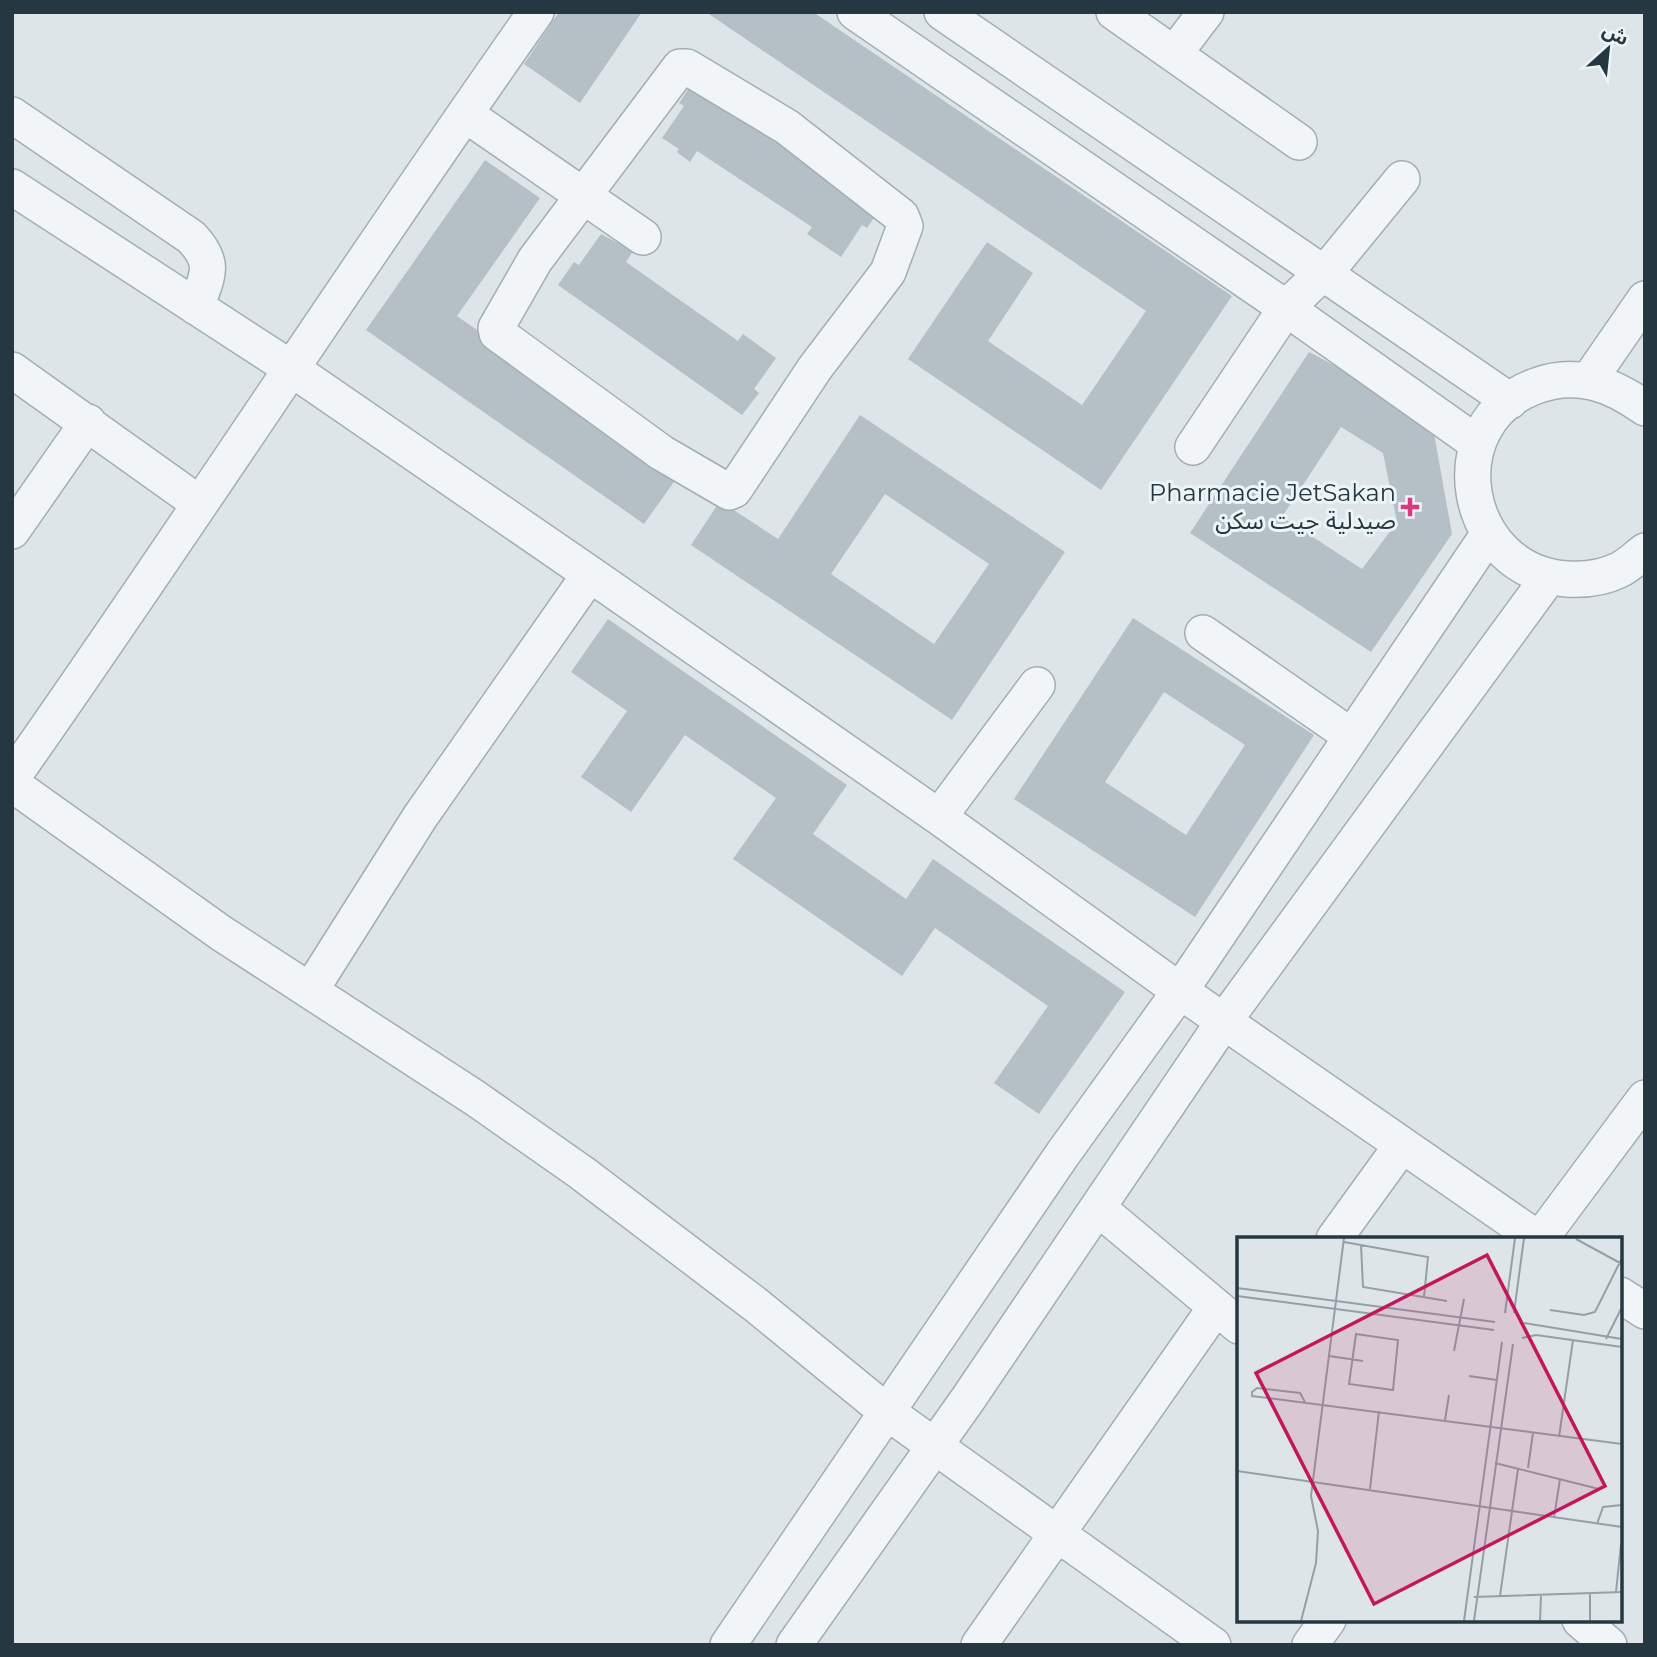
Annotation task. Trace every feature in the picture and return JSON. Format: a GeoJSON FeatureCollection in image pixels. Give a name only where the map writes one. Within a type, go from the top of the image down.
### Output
{"type":"FeatureCollection","features":[{"type":"Feature","properties":{"kind":"street"},"geometry":{"type":"LineString","coordinates":[[12,778],[292,369],[422,172],[536,12]]}},
{"type":"Feature","properties":{"kind":"street"},"geometry":{"type":"LineString","coordinates":[[855,12],[1286,308],[1478,444]]}},
{"type":"Feature","properties":{"kind":"street"},"geometry":{"type":"LineString","coordinates":[[942,12],[1510,401]]}},
{"type":"Feature","properties":{"kind":"street"},"geometry":{"type":"LineString","coordinates":[[1114,12],[1299,142]]}},
{"type":"Feature","properties":{"kind":"street"},"geometry":{"type":"LineString","coordinates":[[1174,54],[1206,12]]}},
{"type":"Feature","properties":{"kind":"street"},"geometry":{"type":"LineString","coordinates":[[680,67],[687,67],[787,127],[901,216],[905,226],[903,236],[888,272],[815,368],[734,490],[724,491],[662,453],[497,333],[497,324],[535,260],[581,195],[674,73],[680,67]]}},
{"type":"Feature","properties":{"kind":"street"},"geometry":{"type":"LineString","coordinates":[[465,114],[643,237]]}},
{"type":"Feature","properties":{"kind":"street"},"geometry":{"type":"LineString","coordinates":[[12,116],[191,237],[203,250],[210,267],[196,307]]}},
{"type":"Feature","properties":{"kind":"street"},"geometry":{"type":"LineString","coordinates":[[1193,447],[1286,308],[1354,239],[1402,179]]}},
{"type":"Feature","properties":{"kind":"street"},"geometry":{"type":"LineString","coordinates":[[12,187],[292,369],[590,574],[939,817],[1180,991],[1536,1237]]}},
{"type":"Feature","properties":{"kind":"street"},"geometry":{"type":"LineString","coordinates":[[1589,380],[1645,299]]}},
{"type":"Feature","properties":{"kind":"street"},"geometry":{"type":"LineString","coordinates":[[12,370],[200,504]]}},
{"type":"Feature","properties":{"kind":"street"},"geometry":{"type":"LineString","coordinates":[[1636,565],[1584,580],[1548,578],[1505,554],[1488,535],[1475,506],[1472,475],[1478,444],[1496,412],[1510,401],[1547,382],[1589,380],[1619,390],[1645,408]]}},
{"type":"Feature","properties":{"kind":"street"},"geometry":{"type":"LineString","coordinates":[[12,531],[88,422]]}},
{"type":"Feature","properties":{"kind":"street"},"geometry":{"type":"LineString","coordinates":[[728,1645],[1062,1155],[1180,991],[1488,535]]}},
{"type":"Feature","properties":{"kind":"street"},"geometry":{"type":"LineString","coordinates":[[310,990],[420,817],[590,574]]}},
{"type":"Feature","properties":{"kind":"street"},"geometry":{"type":"LineString","coordinates":[[793,1645],[934,1446],[1224,1021],[1548,578]]}},
{"type":"Feature","properties":{"kind":"street"},"geometry":{"type":"LineString","coordinates":[[1203,633],[1351,736]]}},
{"type":"Feature","properties":{"kind":"street"},"geometry":{"type":"LineString","coordinates":[[939,817],[1037,685]]}},
{"type":"Feature","properties":{"kind":"street"},"geometry":{"type":"LineString","coordinates":[[12,784],[221,933],[475,1098],[582,1172],[755,1305],[887,1412],[1213,1645]]}},
{"type":"Feature","properties":{"kind":"street"},"geometry":{"type":"LineString","coordinates":[[1541,1237],[1645,1098]]}},
{"type":"Feature","properties":{"kind":"street"},"geometry":{"type":"LineString","coordinates":[[1335,1237],[1402,1145]]}},
{"type":"Feature","properties":{"kind":"street"},"geometry":{"type":"LineString","coordinates":[[979,1645],[1059,1535],[1228,1317],[1098,1208]]}},
{"type":"Feature","properties":{"kind":"street"},"geometry":{"type":"LineString","coordinates":[[1622,1295],[1645,1311]]}},
{"type":"Feature","properties":{"kind":"street"},"geometry":{"type":"LineString","coordinates":[[773,1580],[816,1613]]}},
{"type":"Feature","properties":{"kind":"street"},"geometry":{"type":"LineString","coordinates":[[1310,1645],[1327,1622]]}},
{"type":"Feature","properties":{"kind":"street"},"geometry":{"type":"LineString","coordinates":[[1582,1622],[1609,1645]]}},
{"type":"Feature","properties":{"kind":"building"},"geometry":{"type":"Polygon","coordinates":[[[559,12],[642,12],[580,103],[524,64],[559,12]]]}},
{"type":"Feature","properties":{"kind":"building"},"geometry":{"type":"Polygon","coordinates":[[[706,12],[813,12],[1232,296],[1101,490],[908,359],[987,242],[1033,273],[988,341],[1082,405],[1146,311],[706,12]]]}},
{"type":"Feature","properties":{"kind":"building"},"geometry":{"type":"Polygon","coordinates":[[[695,79],[883,205],[867,228],[862,225],[841,257],[807,234],[812,227],[697,151],[690,162],[677,152],[679,149],[662,138],[684,106],[679,103],[695,79]]]}},
{"type":"Feature","properties":{"kind":"building"},"geometry":{"type":"Polygon","coordinates":[[[485,160],[540,198],[457,316],[681,472],[644,524],[366,330],[485,160]]]}},
{"type":"Feature","properties":{"kind":"building"},"geometry":{"type":"Polygon","coordinates":[[[601,234],[633,251],[626,262],[738,341],[743,334],[776,358],[754,389],[759,393],[742,415],[558,285],[574,262],[579,265],[601,234]]]}},
{"type":"Feature","properties":{"kind":"building"},"geometry":{"type":"Polygon","coordinates":[[[1309,352],[1431,417],[1452,534],[1371,652],[1190,533],[1309,352]],[[1341,427],[1282,517],[1362,569],[1397,522],[1383,453],[1341,427]]]}},
{"type":"Feature","properties":{"kind":"building"},"geometry":{"type":"Polygon","coordinates":[[[860,415],[1065,552],[952,720],[691,545],[720,501],[778,539],[860,415]],[[885,494],[831,574],[934,644],[989,564],[885,494]]]}},
{"type":"Feature","properties":{"kind":"building"},"geometry":{"type":"Polygon","coordinates":[[[1133,618],[1314,735],[1195,917],[1014,799],[1133,618]],[[1164,692],[1105,782],[1186,835],[1245,745],[1164,692]]]}},
{"type":"Feature","properties":{"kind":"building"},"geometry":{"type":"Polygon","coordinates":[[[608,619],[847,785],[813,834],[906,899],[933,859],[1125,992],[1039,1114],[994,1083],[1048,1006],[935,928],[902,976],[733,859],[776,798],[685,735],[631,812],[581,777],[627,711],[571,672],[608,619]]]}},
{"type":"Feature","properties":{"kind":"place","name":"Pharmacie JetSakan صيدلية جيت سكن"},"geometry":{"type":"Point","coordinates":[1410,507]}}]}
